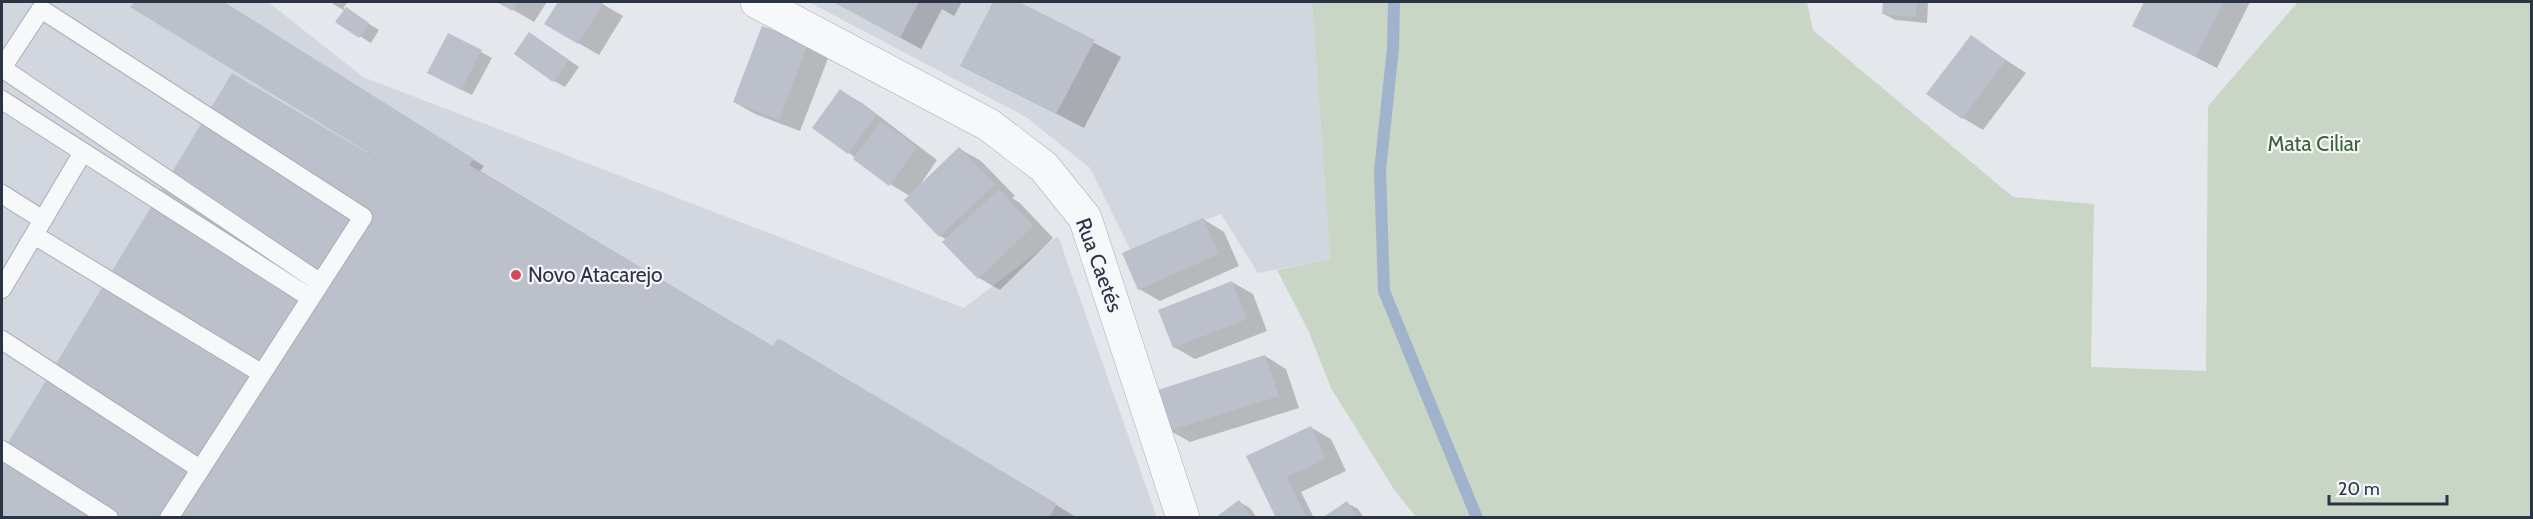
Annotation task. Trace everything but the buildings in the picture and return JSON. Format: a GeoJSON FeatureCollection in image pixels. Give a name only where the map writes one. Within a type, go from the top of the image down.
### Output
{"type":"FeatureCollection","features":[{"type":"Feature","properties":{"kind":"street","name":"Rua Caetés"},"geometry":{"type":"LineString","coordinates":[[757,2],[989,125],[1044,167],[1085,218],[1183,518]]}},
{"type":"Feature","properties":{"kind":"lane"},"geometry":{"type":"LineString","coordinates":[[169,518],[363,217],[41,9],[2,68],[314,290]]}},
{"type":"Feature","properties":{"kind":"lane"},"geometry":{"type":"LineString","coordinates":[[2,100],[83,152],[314,290]]}},
{"type":"Feature","properties":{"kind":"lane"},"geometry":{"type":"LineString","coordinates":[[2,289],[83,152]]}},
{"type":"Feature","properties":{"kind":"lane"},"geometry":{"type":"LineString","coordinates":[[2,194],[38,228],[261,373]]}},
{"type":"Feature","properties":{"kind":"lane"},"geometry":{"type":"LineString","coordinates":[[2,340],[200,469]]}},
{"type":"Feature","properties":{"kind":"lane"},"geometry":{"type":"LineString","coordinates":[[2,450],[109,518]]}},
{"type":"Feature","properties":{"kind":"shaded area"},"geometry":{"type":"Polygon","coordinates":[[[2,2],[268,2],[363,77],[964,308],[1058,236],[1156,515],[1154,518],[2,517],[2,2]]]}},
{"type":"Feature","properties":{"kind":"shaded area"},"geometry":{"type":"Polygon","coordinates":[[[809,2],[1312,2],[1330,259],[1258,273],[1221,214],[1130,249],[1090,168],[1026,117],[809,2]]]}},
{"type":"Feature","properties":{"kind":"green space","name":"Mata Ciliar"},"geometry":{"type":"Polygon","coordinates":[[[1312,2],[1807,2],[1813,30],[2013,197],[2094,204],[2091,367],[2206,371],[2208,106],[2298,2],[2531,2],[2531,517],[1416,517],[1395,491],[1331,388],[1309,332],[1277,270],[1330,259],[1312,2]]]}},
{"type":"Feature","properties":{"kind":"waterway"},"geometry":{"type":"LineString","coordinates":[[1394,2],[1393,48],[1380,171],[1384,291],[1477,518]]}},
{"type":"Feature","properties":{"kind":"place","name":"Novo Atacarejo"},"geometry":{"type":"Point","coordinates":[516,275]}}]}
